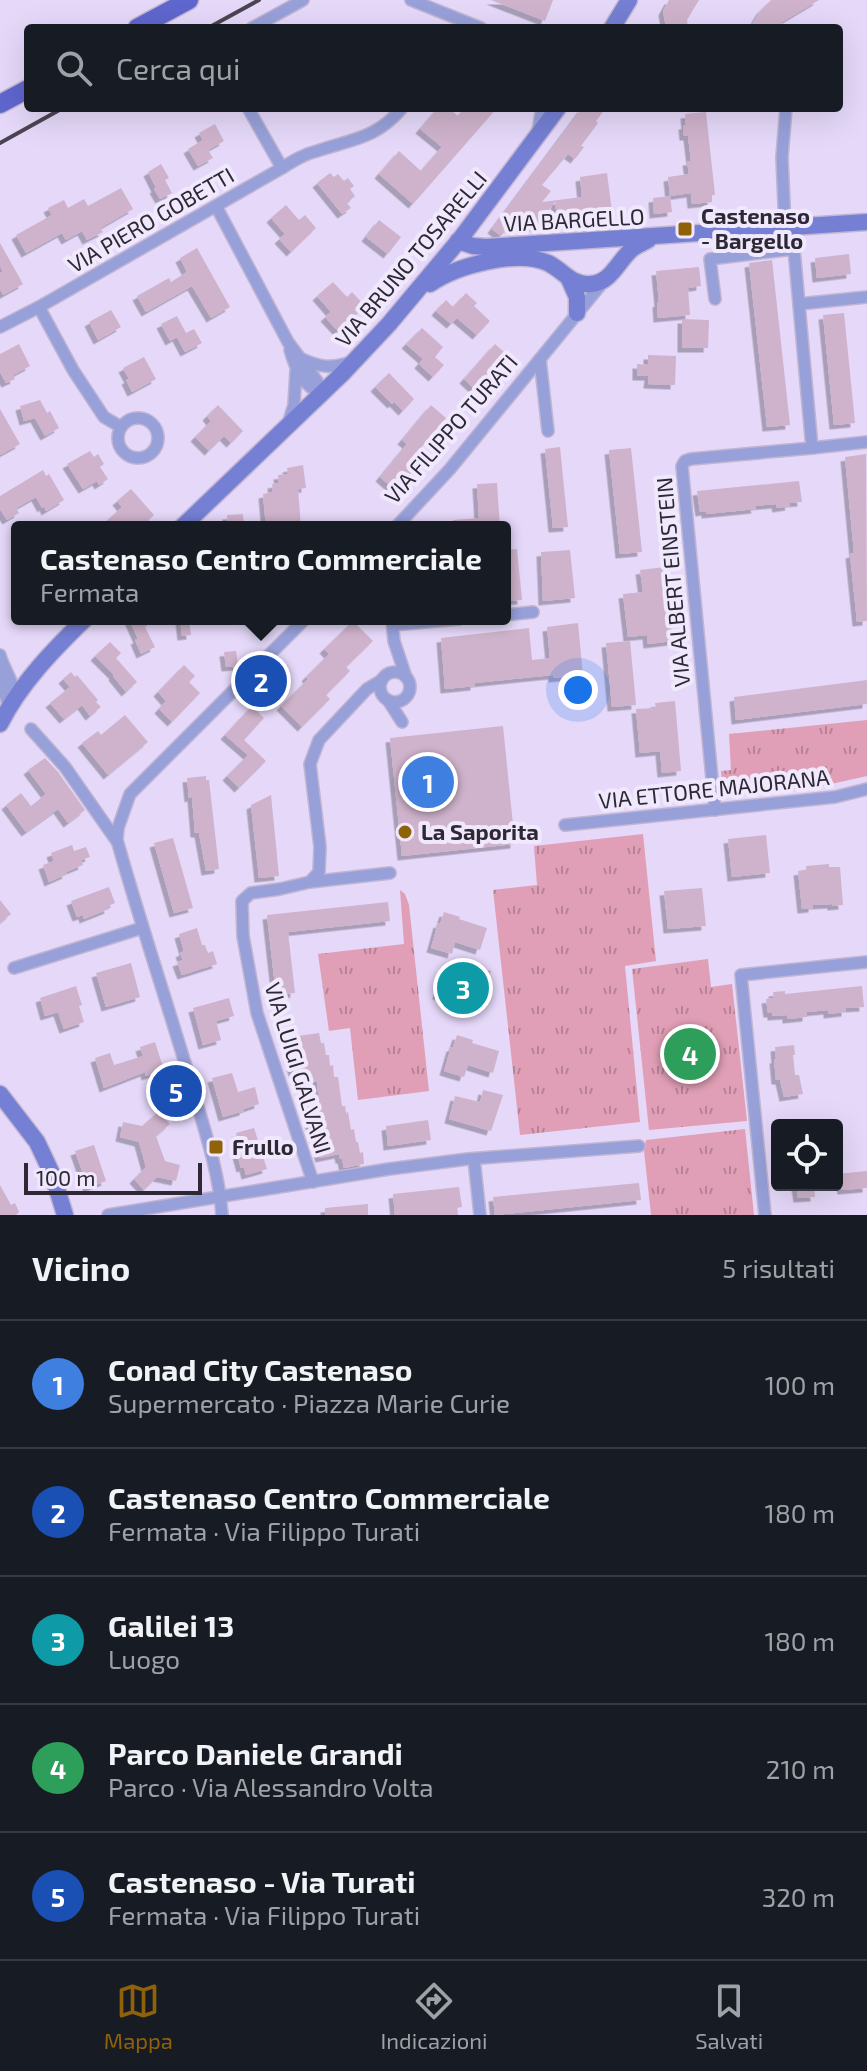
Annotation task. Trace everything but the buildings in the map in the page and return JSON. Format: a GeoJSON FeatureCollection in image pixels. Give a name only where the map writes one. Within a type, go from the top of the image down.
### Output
{"type":"FeatureCollection","features":[{"type":"Feature","properties":{"kind":"main road"},"geometry":{"type":"LineString","coordinates":[[144,24],[189,0]]}},
{"type":"Feature","properties":{"kind":"main road"},"geometry":{"type":"LineString","coordinates":[[0,104],[24,91]]}},
{"type":"Feature","properties":{"kind":"street"},"geometry":{"type":"LineString","coordinates":[[141,24],[169,0]]}},
{"type":"Feature","properties":{"kind":"street"},"geometry":{"type":"LineString","coordinates":[[259,24],[303,0]]}},
{"type":"Feature","properties":{"kind":"street"},"geometry":{"type":"LineString","coordinates":[[411,0],[467,24]]}},
{"type":"Feature","properties":{"kind":"street"},"geometry":{"type":"LineString","coordinates":[[614,24],[629,0]]}},
{"type":"Feature","properties":{"kind":"street"},"geometry":{"type":"LineString","coordinates":[[250,112],[282,168]]}},
{"type":"Feature","properties":{"kind":"street","name":"VIA PIERO GOBETTI"},"geometry":{"type":"LineString","coordinates":[[0,327],[305,155],[366,137],[398,112]]}},
{"type":"Feature","properties":{"kind":"street"},"geometry":{"type":"LineString","coordinates":[[537,138],[541,112]]}},
{"type":"Feature","properties":{"kind":"street","name":"VIA BRUNO TOSARELLI"},"geometry":{"type":"LineString","coordinates":[[188,521],[356,360],[458,241],[555,112]]}},
{"type":"Feature","properties":{"kind":"street"},"geometry":{"type":"LineString","coordinates":[[786,112],[782,157],[794,249],[812,448],[867,442]]}},
{"type":"Feature","properties":{"kind":"street"},"geometry":{"type":"LineString","coordinates":[[216,206],[298,363],[317,381],[322,394]]}},
{"type":"Feature","properties":{"kind":"street","name":"VIA BARGELLO"},"geometry":{"type":"LineString","coordinates":[[458,241],[479,247],[867,222]]}},
{"type":"Feature","properties":{"kind":"street","name":"VIA FILIPPO TURATI"},"geometry":{"type":"LineString","coordinates":[[402,521],[450,469],[634,247],[656,237]]}},
{"type":"Feature","properties":{"kind":"street"},"geometry":{"type":"LineString","coordinates":[[458,241],[463,251],[476,263]]}},
{"type":"Feature","properties":{"kind":"street"},"geometry":{"type":"LineString","coordinates":[[715,299],[710,259],[794,249]]}},
{"type":"Feature","properties":{"kind":"street","name":"VIA BARGELLO"},"geometry":{"type":"LineString","coordinates":[[415,294],[445,275],[476,263],[531,258],[544,261],[569,279],[583,284],[603,282]]}},
{"type":"Feature","properties":{"kind":"street"},"geometry":{"type":"LineString","coordinates":[[569,279],[577,297],[577,313]]}},
{"type":"Feature","properties":{"kind":"street"},"geometry":{"type":"LineString","coordinates":[[799,304],[867,297]]}},
{"type":"Feature","properties":{"kind":"street"},"geometry":{"type":"LineString","coordinates":[[39,307],[73,370],[104,417],[121,427]]}},
{"type":"Feature","properties":{"kind":"street","name":"VIA FILIPPO TURATI"},"geometry":{"type":"LineString","coordinates":[[540,359],[548,431]]}},
{"type":"Feature","properties":{"kind":"street"},"geometry":{"type":"LineString","coordinates":[[298,363],[333,367],[356,360]]}},
{"type":"Feature","properties":{"kind":"street"},"geometry":{"type":"LineString","coordinates":[[286,429],[294,405],[298,363]]}},
{"type":"Feature","properties":{"kind":"street","name":"VIA ALBERT EINSTEIN"},"geometry":{"type":"LineString","coordinates":[[715,810],[682,466],[691,459],[812,448]]}},
{"type":"Feature","properties":{"kind":"street"},"geometry":{"type":"LineString","coordinates":[[511,614],[533,612]]}},
{"type":"Feature","properties":{"kind":"street"},"geometry":{"type":"LineString","coordinates":[[0,724],[12,702],[37,670],[79,625]]}},
{"type":"Feature","properties":{"kind":"street"},"geometry":{"type":"LineString","coordinates":[[117,840],[130,794],[299,625]]}},
{"type":"Feature","properties":{"kind":"street"},"geometry":{"type":"LineString","coordinates":[[392,625],[394,641],[410,686],[402,722],[380,685],[391,661],[394,641]]}},
{"type":"Feature","properties":{"kind":"street"},"geometry":{"type":"LineString","coordinates":[[1,662],[19,674],[37,670]]}},
{"type":"Feature","properties":{"kind":"street"},"geometry":{"type":"LineString","coordinates":[[1,662],[5,699],[12,702]]}},
{"type":"Feature","properties":{"kind":"street"},"geometry":{"type":"LineString","coordinates":[[310,882],[319,872],[320,847],[310,764],[319,740],[367,689],[389,674],[398,673],[406,677]]}},
{"type":"Feature","properties":{"kind":"street"},"geometry":{"type":"LineString","coordinates":[[355,702],[366,696],[400,701],[407,696]]}},
{"type":"Feature","properties":{"kind":"street"},"geometry":{"type":"LineString","coordinates":[[31,729],[65,767],[117,840],[206,1137],[221,1196],[222,1215]]}},
{"type":"Feature","properties":{"kind":"street","name":"VIA ETTORE MAJORANA"},"geometry":{"type":"LineString","coordinates":[[565,825],[835,797],[867,789]]}},
{"type":"Feature","properties":{"kind":"street"},"geometry":{"type":"LineString","coordinates":[[310,882],[390,873]]}},
{"type":"Feature","properties":{"kind":"street","name":"VIA LUIGI GALVANI"},"geometry":{"type":"LineString","coordinates":[[310,882],[251,893],[242,901],[243,936],[257,1013],[313,1182]]}},
{"type":"Feature","properties":{"kind":"street"},"geometry":{"type":"LineString","coordinates":[[14,968],[142,928]]}},
{"type":"Feature","properties":{"kind":"street"},"geometry":{"type":"LineString","coordinates":[[765,1215],[741,975],[867,962]]}},
{"type":"Feature","properties":{"kind":"street"},"geometry":{"type":"LineString","coordinates":[[0,1094],[37,1142],[53,1176],[65,1215]]}},
{"type":"Feature","properties":{"kind":"street"},"geometry":{"type":"LineString","coordinates":[[108,1215],[389,1169],[639,1146]]}},
{"type":"Feature","properties":{"kind":"street"},"geometry":{"type":"LineString","coordinates":[[474,1159],[480,1215]]}},
{"type":"Feature","properties":{"kind":"green space"},"geometry":{"type":"Polygon","coordinates":[[[867,720],[867,776],[818,787],[723,795],[721,771],[731,770],[729,734],[867,720]]]}},
{"type":"Feature","properties":{"kind":"green space"},"geometry":{"type":"Polygon","coordinates":[[[643,834],[656,961],[625,966],[640,1122],[520,1135],[493,890],[537,885],[534,846],[643,834]]]}},
{"type":"Feature","properties":{"kind":"green space"},"geometry":{"type":"Polygon","coordinates":[[[400,890],[409,905],[429,1091],[358,1100],[350,1028],[329,1031],[318,954],[404,944],[400,890]]]}},
{"type":"Feature","properties":{"kind":"green space"},"geometry":{"type":"Polygon","coordinates":[[[708,959],[711,987],[732,984],[747,1121],[649,1130],[632,969],[708,959]]]}},
{"type":"Feature","properties":{"kind":"green space"},"geometry":{"type":"Polygon","coordinates":[[[745,1129],[754,1215],[651,1215],[644,1151],[646,1140],[745,1129]]]}},
{"type":"Feature","properties":{"kind":"railway"},"geometry":{"type":"LineString","coordinates":[[215,24],[259,0]]}},
{"type":"Feature","properties":{"kind":"railway"},"geometry":{"type":"LineString","coordinates":[[0,143],[56,112]]}},
{"type":"Feature","properties":{"kind":"place","name":"Castenaso - Bargello"},"geometry":{"type":"Point","coordinates":[685,229]}},
{"type":"Feature","properties":{"kind":"place","name":"Castenaso Centro Commerciale"},"geometry":{"type":"Point","coordinates":[261,681]}},
{"type":"Feature","properties":{"kind":"place","name":"Conad City Castenaso"},"geometry":{"type":"Point","coordinates":[428,782]}},
{"type":"Feature","properties":{"kind":"place","name":"La Saporita"},"geometry":{"type":"Point","coordinates":[405,832]}},
{"type":"Feature","properties":{"kind":"place","name":"Galilei 13"},"geometry":{"type":"Point","coordinates":[463,988]}},
{"type":"Feature","properties":{"kind":"place","name":"Parco Daniele Grandi"},"geometry":{"type":"Point","coordinates":[690,1054]}},
{"type":"Feature","properties":{"kind":"place","name":"Castenaso - Via Turati"},"geometry":{"type":"Point","coordinates":[176,1091]}},
{"type":"Feature","properties":{"kind":"place","name":"Frullo"},"geometry":{"type":"Point","coordinates":[216,1147]}}]}
